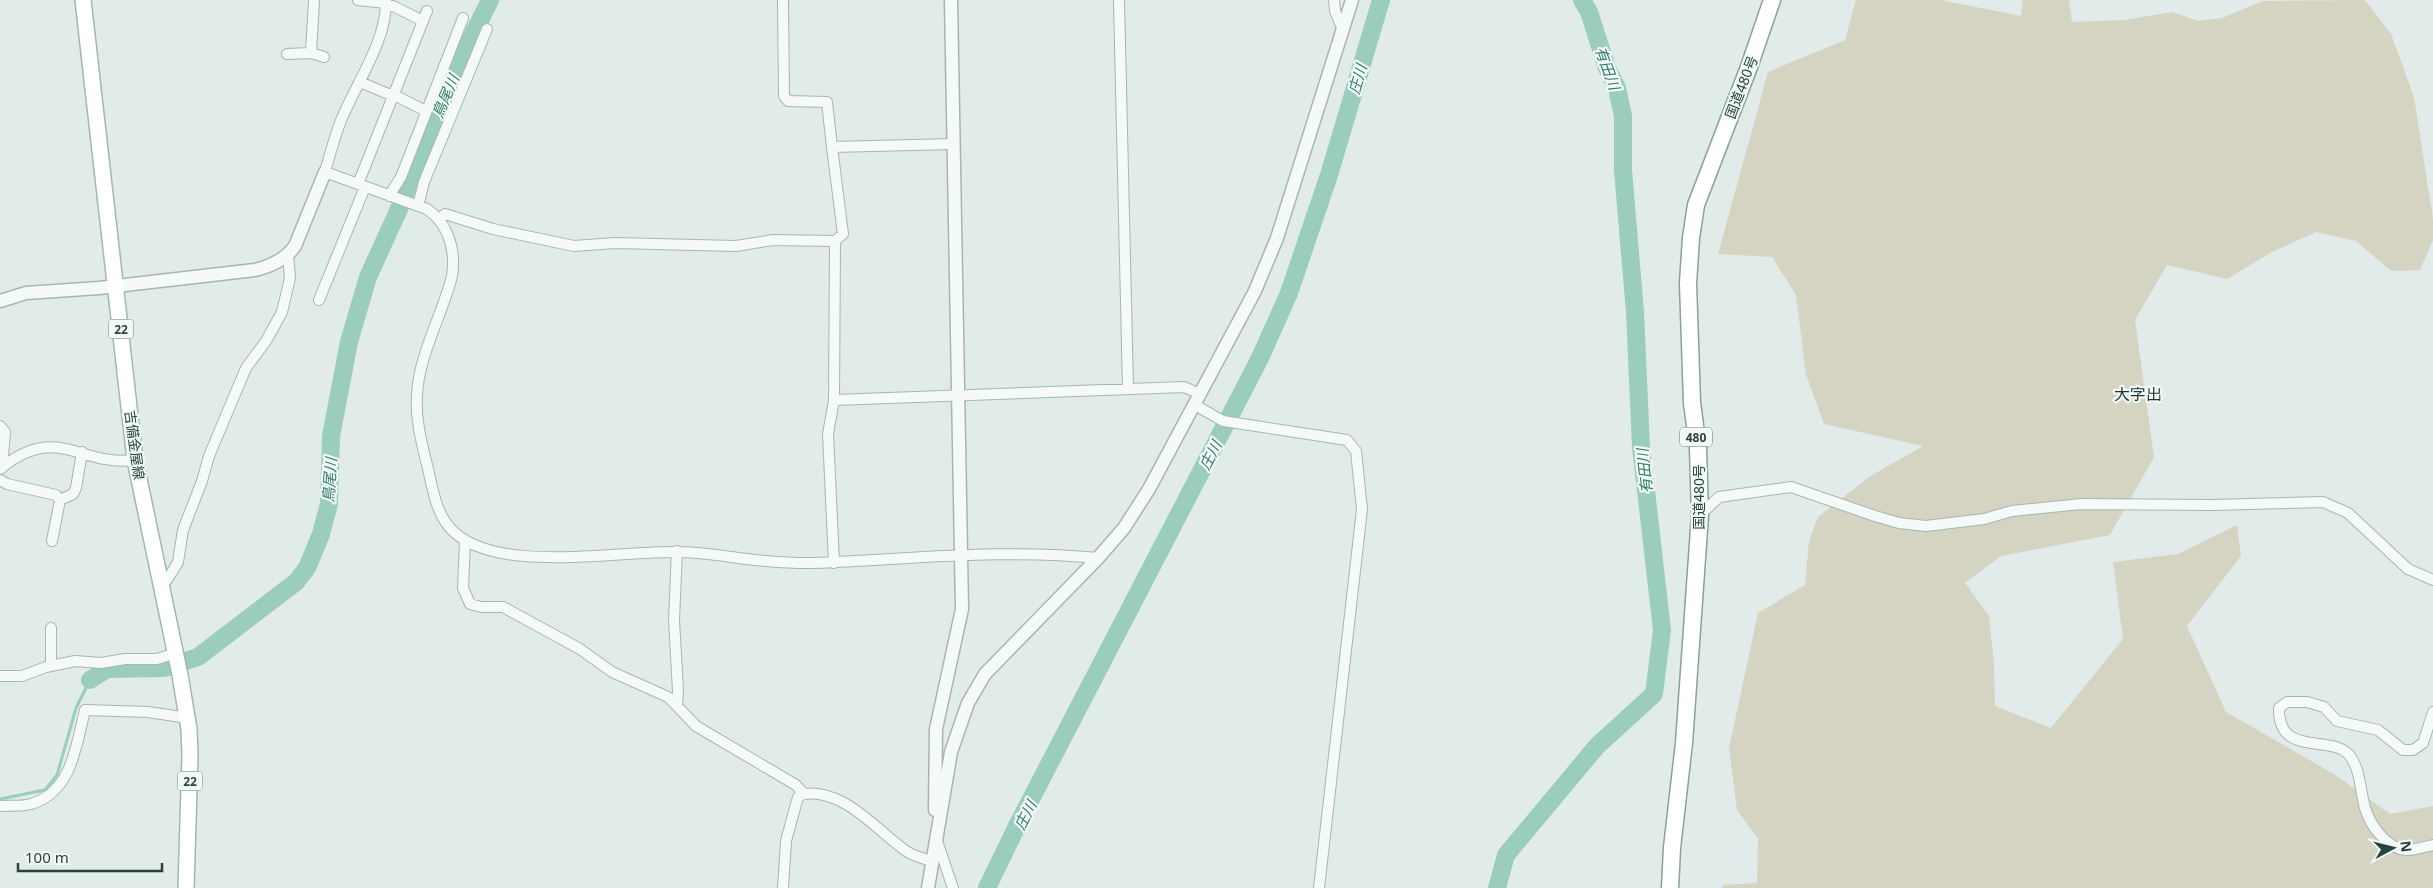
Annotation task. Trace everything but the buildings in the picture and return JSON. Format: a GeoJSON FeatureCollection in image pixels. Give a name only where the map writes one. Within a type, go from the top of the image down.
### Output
{"type":"FeatureCollection","features":[{"type":"Feature","properties":{"kind":"highway","name":"国道480号"},"geometry":{"type":"LineString","coordinates":[[1670,888],[1672,848],[1684,743],[1700,515],[1698,448],[1692,403],[1688,284],[1693,221],[1696,205],[1750,67],[1772,0]]}},
{"type":"Feature","properties":{"kind":"main road","name":"吉備金屋線"},"geometry":{"type":"LineString","coordinates":[[83,0],[135,460],[188,718],[190,755],[186,888]]}},
{"type":"Feature","properties":{"kind":"street"},"geometry":{"type":"LineString","coordinates":[[311,54],[314,0]]}},
{"type":"Feature","properties":{"kind":"street"},"geometry":{"type":"LineString","coordinates":[[319,300],[393,95],[425,16],[386,3],[358,0]]}},
{"type":"Feature","properties":{"kind":"street"},"geometry":{"type":"LineString","coordinates":[[439,219],[445,214],[493,229],[574,246],[615,243],[736,246],[772,240],[835,241],[843,234],[827,102],[788,101],[784,96],[783,0]]}},
{"type":"Feature","properties":{"kind":"street"},"geometry":{"type":"LineString","coordinates":[[951,0],[962,609],[936,729],[935,835],[953,888]]}},
{"type":"Feature","properties":{"kind":"street"},"geometry":{"type":"LineString","coordinates":[[1119,0],[1128,389]]}},
{"type":"Feature","properties":{"kind":"street"},"geometry":{"type":"LineString","coordinates":[[1334,0],[1335,11],[1343,30]]}},
{"type":"Feature","properties":{"kind":"street"},"geometry":{"type":"LineString","coordinates":[[928,888],[935,835],[951,752],[968,703],[985,674],[1098,558],[1124,528],[1149,489],[1198,400],[1255,292],[1277,238],[1352,0]]}},
{"type":"Feature","properties":{"kind":"street"},"geometry":{"type":"LineString","coordinates":[[0,301],[26,293],[116,286],[255,270],[270,266],[288,255],[299,238],[325,172],[342,117],[360,82],[384,20],[386,3]]}},
{"type":"Feature","properties":{"kind":"street"},"geometry":{"type":"LineString","coordinates":[[392,197],[463,18]]}},
{"type":"Feature","properties":{"kind":"street"},"geometry":{"type":"LineString","coordinates":[[415,205],[487,29]]}},
{"type":"Feature","properties":{"kind":"street"},"geometry":{"type":"LineString","coordinates":[[287,54],[311,54],[324,57]]}},
{"type":"Feature","properties":{"kind":"street"},"geometry":{"type":"LineString","coordinates":[[360,82],[426,111]]}},
{"type":"Feature","properties":{"kind":"street"},"geometry":{"type":"LineString","coordinates":[[832,147],[954,144]]}},
{"type":"Feature","properties":{"kind":"street"},"geometry":{"type":"LineString","coordinates":[[325,172],[427,209],[439,219],[451,243],[453,266],[449,286],[423,361],[416,394],[418,419],[437,503],[444,520],[465,541],[488,551],[558,557],[677,552],[765,561],[834,562],[962,556],[1068,555],[1098,558]]}},
{"type":"Feature","properties":{"kind":"street"},"geometry":{"type":"LineString","coordinates":[[834,562],[828,434],[834,400],[835,241]]}},
{"type":"Feature","properties":{"kind":"street"},"geometry":{"type":"LineString","coordinates":[[161,581],[167,580],[178,562],[183,530],[202,481],[208,456],[246,368],[266,341],[282,312],[290,278],[288,255]]}},
{"type":"Feature","properties":{"kind":"street"},"geometry":{"type":"LineString","coordinates":[[834,400],[1184,387],[1222,421],[1347,440],[1356,450],[1362,509],[1319,888]]}},
{"type":"Feature","properties":{"kind":"street"},"geometry":{"type":"LineString","coordinates":[[0,426],[6,432],[1,468]]}},
{"type":"Feature","properties":{"kind":"street"},"geometry":{"type":"LineString","coordinates":[[1,468],[18,456],[40,447],[53,446],[115,461],[135,460]]}},
{"type":"Feature","properties":{"kind":"street"},"geometry":{"type":"LineString","coordinates":[[60,500],[75,492],[82,452]]}},
{"type":"Feature","properties":{"kind":"street"},"geometry":{"type":"LineString","coordinates":[[0,480],[7,484],[56,495],[60,500],[52,541]]}},
{"type":"Feature","properties":{"kind":"street"},"geometry":{"type":"LineString","coordinates":[[1700,515],[1719,497],[1791,487],[1875,516],[1926,526],[2012,512],[2081,504],[2212,505],[2323,502],[2348,513],[2408,569],[2433,580]]}},
{"type":"Feature","properties":{"kind":"street"},"geometry":{"type":"LineString","coordinates":[[465,541],[464,588],[470,604],[481,607],[504,607],[580,649],[612,672],[668,697],[696,726],[796,784],[804,794]]}},
{"type":"Feature","properties":{"kind":"street"},"geometry":{"type":"LineString","coordinates":[[677,552],[674,620],[678,691],[677,706]]}},
{"type":"Feature","properties":{"kind":"street"},"geometry":{"type":"LineString","coordinates":[[51,628],[51,666]]}},
{"type":"Feature","properties":{"kind":"street"},"geometry":{"type":"LineString","coordinates":[[0,676],[22,676],[51,666],[81,661],[100,663],[125,659],[161,659],[176,654]]}},
{"type":"Feature","properties":{"kind":"street"},"geometry":{"type":"LineString","coordinates":[[2433,712],[2423,743],[2413,750],[2404,750],[2378,730],[2337,720],[2324,707],[2307,702],[2287,702],[2279,708],[2282,727],[2296,739],[2339,748],[2350,756],[2360,780],[2369,818],[2387,841],[2405,850],[2433,845]]}},
{"type":"Feature","properties":{"kind":"street"},"geometry":{"type":"LineString","coordinates":[[0,806],[30,804],[57,790],[67,773],[86,710],[148,712],[188,718]]}},
{"type":"Feature","properties":{"kind":"street"},"geometry":{"type":"LineString","coordinates":[[936,729],[938,739],[944,744],[951,743],[957,735]]}},
{"type":"Feature","properties":{"kind":"street"},"geometry":{"type":"LineString","coordinates":[[783,888],[786,841],[798,797],[804,794],[821,794],[845,804],[907,852],[931,861]]}},
{"type":"Feature","properties":{"kind":"green space"},"geometry":{"type":"Polygon","coordinates":[[[1856,0],[1940,0],[2021,16],[2023,0],[2069,0],[2072,22],[2125,20],[2172,12],[2198,21],[2222,18],[2263,1],[2365,0],[2391,34],[2414,97],[2433,219],[2433,240],[2420,270],[2391,271],[2356,241],[2316,232],[2272,252],[2227,279],[2167,265],[2135,320],[2154,457],[2110,535],[2001,556],[1965,583],[1989,616],[1994,664],[1995,706],[2051,728],[2123,639],[2113,562],[2178,554],[2237,525],[2241,556],[2187,626],[2226,712],[2334,774],[2390,814],[2433,806],[2433,888],[1722,888],[1723,885],[1757,883],[1758,839],[1737,810],[1729,748],[1758,613],[1805,585],[1809,541],[1818,517],[1869,477],[1923,446],[1824,424],[1806,375],[1796,295],[1772,257],[1718,254],[1768,72],[1845,40],[1856,0]]]}},
{"type":"Feature","properties":{"kind":"waterway","name":"鳥尾川"},"geometry":{"type":"LineString","coordinates":[[90,680],[107,669],[164,668],[198,657],[296,582],[307,568],[321,534],[329,504],[331,436],[349,342],[368,277],[399,209],[453,75],[490,0]]}},
{"type":"Feature","properties":{"kind":"waterway","name":"庄川"},"geometry":{"type":"LineString","coordinates":[[987,888],[1017,826],[1260,358],[1289,293],[1329,175],[1381,0]]}},
{"type":"Feature","properties":{"kind":"waterway","name":"有田川"},"geometry":{"type":"LineString","coordinates":[[1497,888],[1506,855],[1597,746],[1654,694],[1662,630],[1641,447],[1635,312],[1623,170],[1623,116],[1617,88],[1607,68],[1589,12],[1582,0]]}},
{"type":"Feature","properties":{"kind":"waterway","name":"鳥尾川"},"geometry":{"type":"LineString","coordinates":[[0,799],[45,790],[57,775],[76,708],[90,680]]}},
{"type":"Feature","properties":{"kind":"district","name":"大字出"},"geometry":{"type":"Point","coordinates":[2138,394]}}]}
